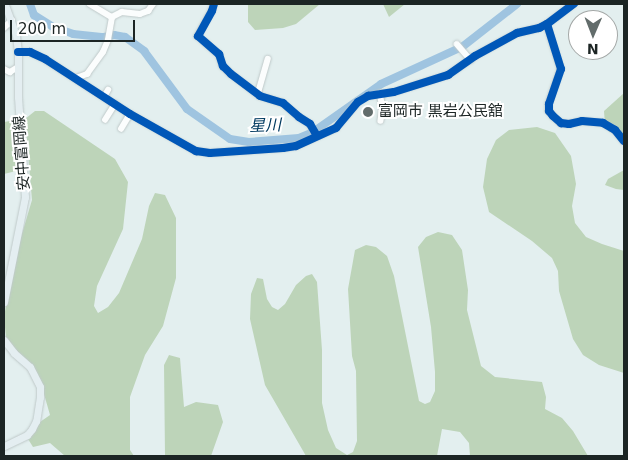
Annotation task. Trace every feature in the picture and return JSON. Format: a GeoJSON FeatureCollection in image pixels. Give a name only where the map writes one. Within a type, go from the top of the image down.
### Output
{"type":"FeatureCollection","features":[{"type":"Feature","properties":{"kind":"main road","name":"安中富岡線"},"geometry":{"type":"LineString","coordinates":[[4,302],[25,197],[18,97],[18,52],[12,20],[5,4]]}},
{"type":"Feature","properties":{"kind":"main road"},"geometry":{"type":"LineString","coordinates":[[4,340],[14,353],[30,367],[40,387],[40,397],[36,421],[32,429],[27,435],[4,446]]}},
{"type":"Feature","properties":{"kind":"street"},"geometry":{"type":"LineString","coordinates":[[90,4],[112,17]]}},
{"type":"Feature","properties":{"kind":"street"},"geometry":{"type":"LineString","coordinates":[[112,17],[122,12],[140,14],[148,11],[153,4]]}},
{"type":"Feature","properties":{"kind":"street"},"geometry":{"type":"LineString","coordinates":[[214,4],[198,36],[219,54],[223,66],[231,74],[258,93],[283,103],[312,128],[317,136]]}},
{"type":"Feature","properties":{"kind":"street"},"geometry":{"type":"LineString","coordinates":[[18,52],[30,52],[40,56],[130,114],[196,151],[210,153],[296,146],[341,124],[358,102],[368,96],[394,92],[448,75],[517,33],[547,24],[574,4]]}},
{"type":"Feature","properties":{"kind":"street"},"geometry":{"type":"LineString","coordinates":[[76,78],[87,74],[104,52],[112,17]]}},
{"type":"Feature","properties":{"kind":"street"},"geometry":{"type":"LineString","coordinates":[[4,28],[12,20]]}},
{"type":"Feature","properties":{"kind":"street"},"geometry":{"type":"LineString","coordinates":[[547,24],[561,69],[549,104],[549,111],[561,123],[602,122],[616,130],[624,141]]}},
{"type":"Feature","properties":{"kind":"street"},"geometry":{"type":"LineString","coordinates":[[457,44],[461,51],[471,60]]}},
{"type":"Feature","properties":{"kind":"street"},"geometry":{"type":"LineString","coordinates":[[258,93],[268,59]]}},
{"type":"Feature","properties":{"kind":"street"},"geometry":{"type":"LineString","coordinates":[[4,69],[10,72],[18,67]]}},
{"type":"Feature","properties":{"kind":"street"},"geometry":{"type":"LineString","coordinates":[[104,97],[108,90]]}},
{"type":"Feature","properties":{"kind":"street"},"geometry":{"type":"LineString","coordinates":[[380,93],[383,108],[381,121]]}},
{"type":"Feature","properties":{"kind":"street"},"geometry":{"type":"LineString","coordinates":[[105,120],[115,104]]}},
{"type":"Feature","properties":{"kind":"street"},"geometry":{"type":"LineString","coordinates":[[121,129],[130,114]]}},
{"type":"Feature","properties":{"kind":"green space"},"geometry":{"type":"Polygon","coordinates":[[[248,4],[320,4],[296,24],[283,28],[255,30],[248,22],[248,4]]]}},
{"type":"Feature","properties":{"kind":"green space"},"geometry":{"type":"Polygon","coordinates":[[[383,4],[405,4],[389,17],[383,4]]]}},
{"type":"Feature","properties":{"kind":"green space"},"geometry":{"type":"Polygon","coordinates":[[[624,93],[624,134],[609,132],[605,125],[604,111],[624,93]]]}},
{"type":"Feature","properties":{"kind":"green space"},"geometry":{"type":"Polygon","coordinates":[[[35,111],[44,111],[115,159],[128,182],[123,229],[97,286],[94,306],[98,313],[108,307],[119,293],[142,239],[149,206],[155,193],[165,195],[176,218],[176,278],[163,326],[145,355],[130,397],[130,450],[134,456],[65,456],[50,443],[33,447],[28,439],[40,422],[50,415],[42,387],[6,338],[4,317],[13,264],[32,200],[25,119],[35,111]]]}},
{"type":"Feature","properties":{"kind":"green space"},"geometry":{"type":"Polygon","coordinates":[[[16,120],[20,170],[4,174],[4,122],[16,120]]]}},
{"type":"Feature","properties":{"kind":"green space"},"geometry":{"type":"Polygon","coordinates":[[[537,127],[555,133],[571,156],[576,184],[572,206],[575,223],[586,237],[624,251],[624,373],[599,365],[583,355],[573,339],[559,291],[558,271],[552,258],[532,241],[489,212],[483,187],[487,159],[496,140],[509,130],[537,127]]]}},
{"type":"Feature","properties":{"kind":"green space"},"geometry":{"type":"Polygon","coordinates":[[[624,170],[624,190],[605,185],[608,179],[624,170]]]}},
{"type":"Feature","properties":{"kind":"green space"},"geometry":{"type":"Polygon","coordinates":[[[438,232],[452,235],[462,250],[468,290],[467,310],[481,366],[495,377],[542,382],[546,397],[545,409],[562,418],[573,431],[588,456],[470,456],[469,443],[460,432],[442,429],[437,456],[306,456],[265,385],[250,319],[251,294],[257,278],[263,279],[267,299],[272,307],[278,310],[285,304],[296,285],[306,276],[312,274],[317,282],[322,350],[322,403],[328,430],[336,448],[347,455],[353,452],[357,441],[356,371],[352,356],[348,289],[355,250],[366,245],[376,247],[387,256],[394,276],[419,401],[425,404],[430,402],[435,391],[435,372],[431,327],[418,247],[426,237],[438,232]]]}},
{"type":"Feature","properties":{"kind":"green space"},"geometry":{"type":"Polygon","coordinates":[[[169,355],[180,358],[184,407],[196,402],[218,405],[223,422],[211,456],[165,456],[164,365],[169,355]]]}},
{"type":"Feature","properties":{"kind":"waterway","name":"星川"},"geometry":{"type":"LineString","coordinates":[[30,4],[34,15],[53,27],[73,34],[125,37],[144,51],[187,109],[230,139],[249,142],[299,138],[313,132],[381,84],[462,47],[517,4]]}},
{"type":"Feature","properties":{"kind":"cycle path"},"geometry":{"type":"LineString","coordinates":[[214,4],[198,36],[219,54],[223,66],[231,74],[260,96],[283,103],[310,124],[317,136]]}},
{"type":"Feature","properties":{"kind":"cycle path"},"geometry":{"type":"LineString","coordinates":[[18,52],[30,52],[45,59],[130,114],[196,151],[210,153],[283,148],[296,146],[336,128],[358,102],[368,96],[394,92],[448,75],[475,56],[517,33],[539,28],[547,24],[574,4]]}},
{"type":"Feature","properties":{"kind":"cycle path"},"geometry":{"type":"LineString","coordinates":[[547,24],[561,69],[549,104],[549,111],[561,123],[569,124],[582,121],[603,123],[615,130],[624,141]]}},
{"type":"Feature","properties":{"kind":"place","name":"富岡市 黒岩公民舘"},"geometry":{"type":"Point","coordinates":[368,112]}}]}
